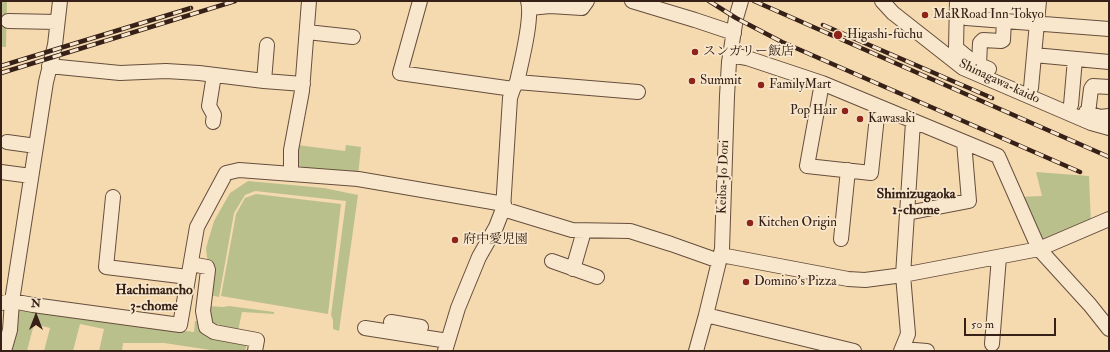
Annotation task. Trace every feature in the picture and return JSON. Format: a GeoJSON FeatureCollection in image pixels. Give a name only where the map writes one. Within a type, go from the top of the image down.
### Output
{"type":"FeatureCollection","features":[{"type":"Feature","properties":{"kind":"street"},"geometry":{"type":"LineString","coordinates":[[4,351],[10,330],[7,302],[31,176],[49,66],[55,45],[60,1]]}},
{"type":"Feature","properties":{"kind":"street"},"geometry":{"type":"LineString","coordinates":[[291,173],[291,150],[303,84],[309,1]]}},
{"type":"Feature","properties":{"kind":"street"},"geometry":{"type":"LineString","coordinates":[[420,1],[400,73],[515,86],[638,92]]}},
{"type":"Feature","properties":{"kind":"street"},"geometry":{"type":"LineString","coordinates":[[448,341],[458,308],[479,257],[496,227],[504,207],[510,98],[515,86],[527,30],[529,4],[582,8],[587,1]]}},
{"type":"Feature","properties":{"kind":"street"},"geometry":{"type":"LineString","coordinates":[[632,1],[734,33]]}},
{"type":"Feature","properties":{"kind":"street","name":"Keiba-Jo Dori"},"geometry":{"type":"LineString","coordinates":[[696,351],[722,249],[727,96],[730,55],[741,1]]}},
{"type":"Feature","properties":{"kind":"street","name":"Shinagawa-kaido"},"geometry":{"type":"LineString","coordinates":[[882,1],[893,13],[963,68],[1091,123],[1109,128]]}},
{"type":"Feature","properties":{"kind":"street"},"geometry":{"type":"LineString","coordinates":[[948,1],[952,37],[956,48],[976,63],[1088,113],[1100,116],[1109,116]]}},
{"type":"Feature","properties":{"kind":"street"},"geometry":{"type":"LineString","coordinates":[[947,55],[963,2]]}},
{"type":"Feature","properties":{"kind":"street"},"geometry":{"type":"LineString","coordinates":[[963,2],[1038,3],[1031,88]]}},
{"type":"Feature","properties":{"kind":"street"},"geometry":{"type":"LineString","coordinates":[[963,2],[966,18],[965,52],[976,63]]}},
{"type":"Feature","properties":{"kind":"street"},"geometry":{"type":"LineString","coordinates":[[966,18],[1109,29]]}},
{"type":"Feature","properties":{"kind":"street"},"geometry":{"type":"LineString","coordinates":[[8,21],[57,22]]}},
{"type":"Feature","properties":{"kind":"street"},"geometry":{"type":"LineString","coordinates":[[976,63],[982,40],[1003,40],[1004,21]]}},
{"type":"Feature","properties":{"kind":"street"},"geometry":{"type":"LineString","coordinates":[[307,32],[353,37]]}},
{"type":"Feature","properties":{"kind":"street"},"geometry":{"type":"LineString","coordinates":[[264,81],[267,45]]}},
{"type":"Feature","properties":{"kind":"street"},"geometry":{"type":"LineString","coordinates":[[730,55],[747,58],[822,83],[998,156],[1039,250],[1090,305],[1109,329]]}},
{"type":"Feature","properties":{"kind":"street"},"geometry":{"type":"LineString","coordinates":[[1034,55],[1109,62]]}},
{"type":"Feature","properties":{"kind":"street"},"geometry":{"type":"LineString","coordinates":[[1071,105],[1075,59]]}},
{"type":"Feature","properties":{"kind":"street"},"geometry":{"type":"LineString","coordinates":[[49,66],[120,73],[166,71],[303,84]]}},
{"type":"Feature","properties":{"kind":"street"},"geometry":{"type":"LineString","coordinates":[[213,122],[214,115],[209,106],[214,75]]}},
{"type":"Feature","properties":{"kind":"street"},"geometry":{"type":"LineString","coordinates":[[822,83],[807,166],[871,173],[878,107]]}},
{"type":"Feature","properties":{"kind":"street"},"geometry":{"type":"LineString","coordinates":[[1088,113],[1090,89],[1093,86],[1109,87]]}},
{"type":"Feature","properties":{"kind":"street"},"geometry":{"type":"LineString","coordinates":[[913,122],[903,275],[908,334],[901,350],[927,351]]}},
{"type":"Feature","properties":{"kind":"street"},"geometry":{"type":"LineString","coordinates":[[6,142],[36,146]]}},
{"type":"Feature","properties":{"kind":"street"},"geometry":{"type":"LineString","coordinates":[[907,213],[969,201],[964,142]]}},
{"type":"Feature","properties":{"kind":"street"},"geometry":{"type":"LineString","coordinates":[[7,302],[180,325],[197,227],[226,173],[239,170],[358,179],[504,207],[572,230],[630,231],[720,258],[848,279],[865,280],[903,275],[1039,250],[1109,219]]}},
{"type":"Feature","properties":{"kind":"street"},"geometry":{"type":"LineString","coordinates":[[841,239],[848,170]]}},
{"type":"Feature","properties":{"kind":"street"},"geometry":{"type":"LineString","coordinates":[[1,172],[31,176]]}},
{"type":"Feature","properties":{"kind":"street"},"geometry":{"type":"LineString","coordinates":[[113,197],[106,267],[190,270],[207,267],[208,270],[203,311],[206,327],[214,332],[257,340],[255,351]]}},
{"type":"Feature","properties":{"kind":"street"},"geometry":{"type":"LineString","coordinates":[[573,269],[584,231]]}},
{"type":"Feature","properties":{"kind":"street"},"geometry":{"type":"LineString","coordinates":[[992,344],[1000,257]]}},
{"type":"Feature","properties":{"kind":"street"},"geometry":{"type":"LineString","coordinates":[[552,261],[597,277]]}},
{"type":"Feature","properties":{"kind":"street"},"geometry":{"type":"LineString","coordinates":[[706,315],[854,351]]}},
{"type":"Feature","properties":{"kind":"street"},"geometry":{"type":"LineString","coordinates":[[391,322],[448,341]]}},
{"type":"Feature","properties":{"kind":"street"},"geometry":{"type":"LineString","coordinates":[[365,328],[448,341]]}},
{"type":"Feature","properties":{"kind":"green space"},"geometry":{"type":"Polygon","coordinates":[[[1,1],[7,1],[6,47],[1,47],[1,1]]]}},
{"type":"Feature","properties":{"kind":"green space"},"geometry":{"type":"Polygon","coordinates":[[[297,145],[345,151],[346,145],[361,147],[358,176],[299,169],[295,165],[297,145]]]}},
{"type":"Feature","properties":{"kind":"green space"},"geometry":{"type":"Polygon","coordinates":[[[1036,172],[1089,176],[1091,224],[1041,242],[1020,197],[1042,196],[1036,172]]]}},
{"type":"Feature","properties":{"kind":"green space"},"geometry":{"type":"Polygon","coordinates":[[[248,181],[324,188],[358,195],[339,331],[333,329],[333,320],[331,315],[346,201],[255,191],[245,195],[234,213],[219,297],[210,295],[214,280],[214,267],[207,258],[206,248],[214,221],[230,193],[248,181]]]}},
{"type":"Feature","properties":{"kind":"green space"},"geometry":{"type":"Polygon","coordinates":[[[256,194],[341,204],[328,314],[221,296],[236,214],[245,198],[256,194]]]}},
{"type":"Feature","properties":{"kind":"green space"},"geometry":{"type":"Polygon","coordinates":[[[208,306],[229,306],[274,312],[274,314],[242,312],[238,331],[213,328],[208,306]]]}},
{"type":"Feature","properties":{"kind":"green space"},"geometry":{"type":"Polygon","coordinates":[[[19,308],[194,332],[195,321],[198,321],[205,335],[247,344],[245,351],[217,351],[164,343],[123,343],[122,351],[99,351],[104,329],[80,324],[73,351],[44,351],[50,328],[34,324],[27,351],[7,351],[19,308]]]}},
{"type":"Feature","properties":{"kind":"railway"},"geometry":{"type":"LineString","coordinates":[[1,73],[235,1]]}},
{"type":"Feature","properties":{"kind":"railway"},"geometry":{"type":"LineString","coordinates":[[709,1],[736,18],[782,42],[1080,172]]}},
{"type":"Feature","properties":{"kind":"railway"},"geometry":{"type":"LineString","coordinates":[[754,1],[1109,157]]}},
{"type":"Feature","properties":{"kind":"railway"},"geometry":{"type":"LineString","coordinates":[[1,66],[191,8]]}},
{"type":"Feature","properties":{"kind":"railway"},"geometry":{"type":"LineString","coordinates":[[823,25],[992,98]]}},
{"type":"Feature","properties":{"kind":"place","name":"MaRRoad Inn Tokyo"},"geometry":{"type":"Point","coordinates":[925,15]}},
{"type":"Feature","properties":{"kind":"place","name":"Higashi-fuchu"},"geometry":{"type":"Point","coordinates":[838,35]}},
{"type":"Feature","properties":{"kind":"place","name":"スンガリー飯店"},"geometry":{"type":"Point","coordinates":[695,52]}},
{"type":"Feature","properties":{"kind":"place","name":"Summit"},"geometry":{"type":"Point","coordinates":[692,81]}},
{"type":"Feature","properties":{"kind":"place","name":"FamilyMart"},"geometry":{"type":"Point","coordinates":[761,85]}},
{"type":"Feature","properties":{"kind":"place","name":"Pop Hair"},"geometry":{"type":"Point","coordinates":[845,111]}},
{"type":"Feature","properties":{"kind":"place","name":"Kawasaki"},"geometry":{"type":"Point","coordinates":[860,119]}},
{"type":"Feature","properties":{"kind":"place","name":"Kitchen Origin"},"geometry":{"type":"Point","coordinates":[750,223]}},
{"type":"Feature","properties":{"kind":"place","name":"府中愛児園"},"geometry":{"type":"Point","coordinates":[455,240]}},
{"type":"Feature","properties":{"kind":"place","name":"Domino's Pizza"},"geometry":{"type":"Point","coordinates":[746,282]}},
{"type":"Feature","properties":{"kind":"district","name":"Shimizugaoka 1-chome"},"geometry":{"type":"Point","coordinates":[916,204]}},
{"type":"Feature","properties":{"kind":"district","name":"Hachimancho 3-chome"},"geometry":{"type":"Point","coordinates":[154,300]}}]}
